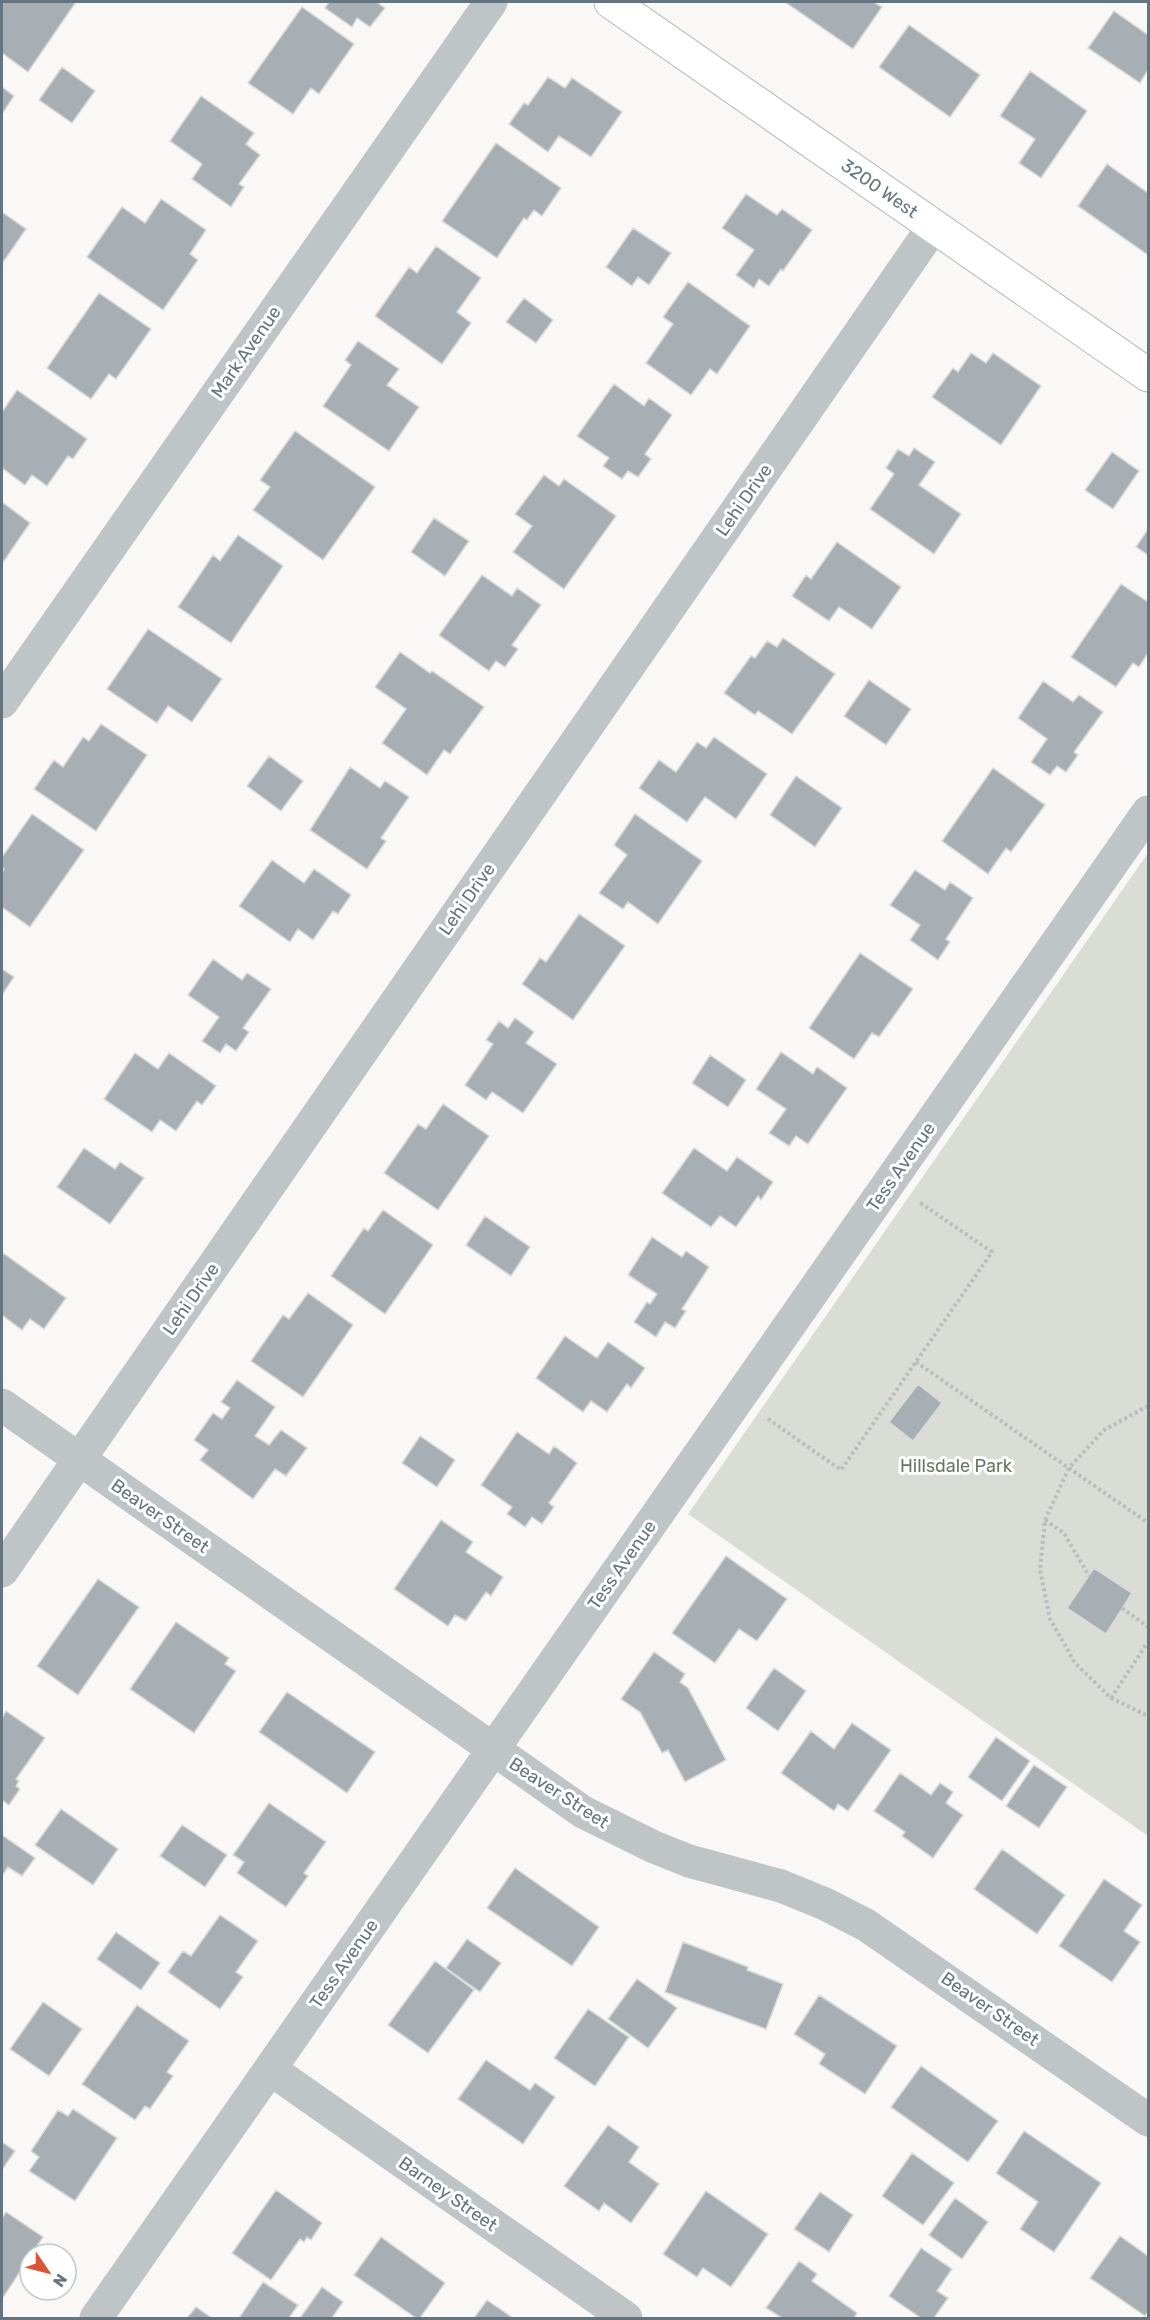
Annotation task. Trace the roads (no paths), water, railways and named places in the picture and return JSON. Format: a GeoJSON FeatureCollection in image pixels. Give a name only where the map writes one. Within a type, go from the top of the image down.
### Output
{"type":"FeatureCollection","features":[{"type":"Feature","properties":{"kind":"main road","name":"3200 West"},"geometry":{"type":"LineString","coordinates":[[611,2],[1149,375]]}},
{"type":"Feature","properties":{"kind":"street","name":"Mark Avenue"},"geometry":{"type":"LineString","coordinates":[[2,702],[491,2]]}},
{"type":"Feature","properties":{"kind":"street","name":"Lehi Drive"},"geometry":{"type":"LineString","coordinates":[[2,1571],[933,227]]}},
{"type":"Feature","properties":{"kind":"street","name":"Tess Avenue"},"geometry":{"type":"LineString","coordinates":[[96,2319],[1149,812]]}},
{"type":"Feature","properties":{"kind":"street","name":"Beaver Street"},"geometry":{"type":"LineString","coordinates":[[2,1405],[583,1812],[618,1831],[689,1861],[781,1886],[825,1904],[866,1925],[1149,2120]]}},
{"type":"Feature","properties":{"kind":"street","name":"Barney Street"},"geometry":{"type":"LineString","coordinates":[[270,2069],[626,2319]]}},
{"type":"Feature","properties":{"kind":"park label","name":"Hillsdale Park"},"geometry":{"type":"Point","coordinates":[956,1466]}}]}
